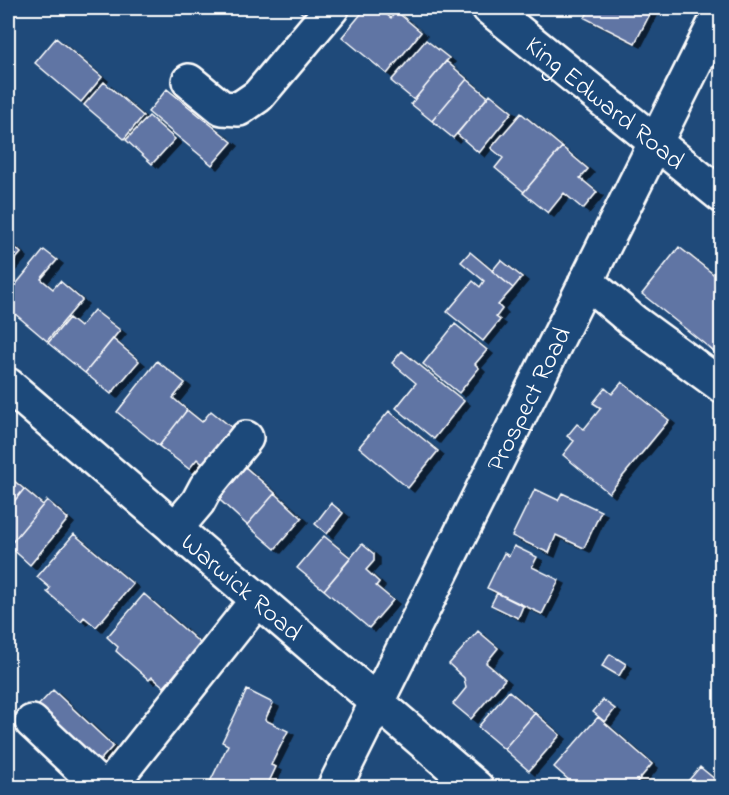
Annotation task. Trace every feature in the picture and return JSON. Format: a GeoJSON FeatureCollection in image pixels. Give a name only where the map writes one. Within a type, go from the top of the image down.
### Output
{"type":"FeatureCollection","features":[{"type":"Feature","properties":{"kind":"street"},"geometry":{"type":"LineString","coordinates":[[189,81],[222,108],[239,108],[258,96],[332,8]]}},
{"type":"Feature","properties":{"kind":"street","name":"King Edward Road"},"geometry":{"type":"LineString","coordinates":[[489,8],[722,196]]}},
{"type":"Feature","properties":{"kind":"street","name":"Prospect Road"},"geometry":{"type":"LineString","coordinates":[[334,788],[722,9]]}},
{"type":"Feature","properties":{"kind":"street"},"geometry":{"type":"LineString","coordinates":[[586,281],[633,321],[722,386]]}},
{"type":"Feature","properties":{"kind":"street","name":"Warwick Road"},"geometry":{"type":"LineString","coordinates":[[8,385],[477,788]]}},
{"type":"Feature","properties":{"kind":"street"},"geometry":{"type":"LineString","coordinates":[[175,529],[246,438]]}},
{"type":"Feature","properties":{"kind":"street"},"geometry":{"type":"LineString","coordinates":[[32,722],[99,785],[113,782],[258,599]]}},
{"type":"Feature","properties":{"kind":"building"},"geometry":{"type":"Polygon","coordinates":[[[296,8],[327,8],[314,23],[296,8]]]}},
{"type":"Feature","properties":{"kind":"building"},"geometry":{"type":"Polygon","coordinates":[[[366,8],[378,8],[391,18],[396,11],[421,32],[387,74],[342,37],[366,8]]]}},
{"type":"Feature","properties":{"kind":"building"},"geometry":{"type":"Polygon","coordinates":[[[590,8],[653,8],[635,43],[585,18],[590,8]]]}},
{"type":"Feature","properties":{"kind":"building"},"geometry":{"type":"Polygon","coordinates":[[[56,38],[102,77],[81,102],[35,63],[56,38]]]}},
{"type":"Feature","properties":{"kind":"building"},"geometry":{"type":"Polygon","coordinates":[[[426,40],[449,58],[414,100],[391,81],[426,40]]]}},
{"type":"Feature","properties":{"kind":"building"},"geometry":{"type":"Polygon","coordinates":[[[446,61],[467,79],[432,121],[411,104],[446,61]]]}},
{"type":"Feature","properties":{"kind":"building"},"geometry":{"type":"Polygon","coordinates":[[[467,79],[488,97],[453,138],[432,121],[467,79]]]}},
{"type":"Feature","properties":{"kind":"building"},"geometry":{"type":"Polygon","coordinates":[[[104,82],[143,116],[124,139],[84,105],[104,82]]]}},
{"type":"Feature","properties":{"kind":"building"},"geometry":{"type":"Polygon","coordinates":[[[167,89],[232,142],[212,165],[148,112],[167,89]]]}},
{"type":"Feature","properties":{"kind":"building"},"geometry":{"type":"Polygon","coordinates":[[[490,94],[512,112],[479,153],[457,134],[490,94]]]}},
{"type":"Feature","properties":{"kind":"building"},"geometry":{"type":"Polygon","coordinates":[[[521,113],[562,147],[524,192],[495,168],[503,158],[491,148],[521,113]]]}},
{"type":"Feature","properties":{"kind":"building"},"geometry":{"type":"Polygon","coordinates":[[[149,116],[175,139],[152,164],[126,140],[149,116]]]}},
{"type":"Feature","properties":{"kind":"building"},"geometry":{"type":"Polygon","coordinates":[[[562,147],[588,169],[580,178],[597,192],[583,209],[564,193],[548,213],[523,193],[562,147]]]}},
{"type":"Feature","properties":{"kind":"building"},"geometry":{"type":"Polygon","coordinates":[[[8,241],[21,253],[8,268],[8,241]]]}},
{"type":"Feature","properties":{"kind":"building"},"geometry":{"type":"Polygon","coordinates":[[[679,247],[722,281],[722,358],[642,294],[679,247]]]}},
{"type":"Feature","properties":{"kind":"building"},"geometry":{"type":"Polygon","coordinates":[[[44,250],[57,260],[41,279],[53,289],[60,281],[82,300],[47,341],[8,308],[8,294],[44,250]]]}},
{"type":"Feature","properties":{"kind":"building"},"geometry":{"type":"Polygon","coordinates":[[[470,252],[513,288],[498,305],[502,309],[496,317],[500,320],[483,341],[447,312],[473,281],[480,287],[484,281],[461,262],[470,252]]]}},
{"type":"Feature","properties":{"kind":"building"},"geometry":{"type":"Polygon","coordinates":[[[501,260],[522,277],[513,288],[492,271],[501,260]]]}},
{"type":"Feature","properties":{"kind":"building"},"geometry":{"type":"Polygon","coordinates":[[[94,310],[120,330],[85,373],[48,343],[69,318],[80,327],[94,310]]]}},
{"type":"Feature","properties":{"kind":"building"},"geometry":{"type":"Polygon","coordinates":[[[455,324],[487,350],[475,364],[479,368],[459,393],[423,364],[455,324]]]}},
{"type":"Feature","properties":{"kind":"building"},"geometry":{"type":"Polygon","coordinates":[[[113,339],[139,361],[111,394],[85,373],[113,339]]]}},
{"type":"Feature","properties":{"kind":"building"},"geometry":{"type":"Polygon","coordinates":[[[402,351],[464,401],[434,439],[396,408],[416,383],[392,363],[402,351]]]}},
{"type":"Feature","properties":{"kind":"building"},"geometry":{"type":"Polygon","coordinates":[[[157,361],[185,383],[173,398],[187,410],[159,446],[117,412],[157,361]]]}},
{"type":"Feature","properties":{"kind":"building"},"geometry":{"type":"Polygon","coordinates":[[[622,382],[669,420],[609,493],[563,455],[574,441],[567,436],[577,424],[584,429],[601,408],[593,403],[605,388],[612,394],[622,382]]]}},
{"type":"Feature","properties":{"kind":"building"},"geometry":{"type":"Polygon","coordinates":[[[187,410],[202,422],[211,411],[236,431],[207,468],[197,459],[189,469],[159,446],[187,410]]]}},
{"type":"Feature","properties":{"kind":"building"},"geometry":{"type":"Polygon","coordinates":[[[389,411],[438,451],[408,488],[359,447],[389,411]]]}},
{"type":"Feature","properties":{"kind":"building"},"geometry":{"type":"Polygon","coordinates":[[[237,460],[275,493],[247,525],[210,491],[237,460]]]}},
{"type":"Feature","properties":{"kind":"building"},"geometry":{"type":"Polygon","coordinates":[[[8,476],[24,489],[8,509],[8,476]]]}},
{"type":"Feature","properties":{"kind":"building"},"geometry":{"type":"Polygon","coordinates":[[[24,489],[43,505],[9,546],[8,509],[24,489]]]}},
{"type":"Feature","properties":{"kind":"building"},"geometry":{"type":"Polygon","coordinates":[[[535,489],[558,500],[562,493],[601,511],[584,548],[556,535],[549,553],[512,536],[535,489]]]}},
{"type":"Feature","properties":{"kind":"building"},"geometry":{"type":"Polygon","coordinates":[[[275,493],[302,518],[275,549],[247,525],[275,493]]]}},
{"type":"Feature","properties":{"kind":"building"},"geometry":{"type":"Polygon","coordinates":[[[47,500],[68,519],[30,565],[9,546],[47,500]]]}},
{"type":"Feature","properties":{"kind":"building"},"geometry":{"type":"Polygon","coordinates":[[[331,503],[343,513],[327,534],[315,524],[331,503]]]}},
{"type":"Feature","properties":{"kind":"building"},"geometry":{"type":"Polygon","coordinates":[[[74,534],[133,584],[96,627],[84,617],[81,621],[47,592],[50,588],[37,577],[74,534]]]}},
{"type":"Feature","properties":{"kind":"building"},"geometry":{"type":"Polygon","coordinates":[[[324,536],[351,558],[324,590],[297,568],[324,536]]]}},
{"type":"Feature","properties":{"kind":"building"},"geometry":{"type":"Polygon","coordinates":[[[362,544],[374,554],[374,561],[366,570],[379,582],[376,586],[393,600],[369,628],[324,590],[362,544]]]}},
{"type":"Feature","properties":{"kind":"building"},"geometry":{"type":"Polygon","coordinates":[[[514,546],[537,557],[532,567],[559,580],[542,614],[487,588],[504,553],[509,556],[514,546]]]}},
{"type":"Feature","properties":{"kind":"building"},"geometry":{"type":"Polygon","coordinates":[[[497,593],[523,606],[518,618],[491,605],[497,593]]]}},
{"type":"Feature","properties":{"kind":"building"},"geometry":{"type":"Polygon","coordinates":[[[144,594],[201,644],[164,687],[152,677],[149,680],[116,651],[118,647],[107,637],[144,594]]]}},
{"type":"Feature","properties":{"kind":"building"},"geometry":{"type":"Polygon","coordinates":[[[478,631],[498,648],[486,663],[505,679],[471,719],[453,704],[466,688],[464,678],[449,664],[478,631]]]}},
{"type":"Feature","properties":{"kind":"building"},"geometry":{"type":"Polygon","coordinates":[[[610,654],[626,664],[619,676],[602,666],[610,654]]]}},
{"type":"Feature","properties":{"kind":"building"},"geometry":{"type":"Polygon","coordinates":[[[53,690],[113,746],[93,768],[33,711],[53,690]]]}},
{"type":"Feature","properties":{"kind":"building"},"geometry":{"type":"Polygon","coordinates":[[[247,690],[273,703],[265,720],[288,731],[271,765],[276,767],[266,788],[207,788],[228,745],[222,742],[247,690]]]}},
{"type":"Feature","properties":{"kind":"building"},"geometry":{"type":"Polygon","coordinates":[[[509,691],[535,713],[504,749],[478,727],[509,691]]]}},
{"type":"Feature","properties":{"kind":"building"},"geometry":{"type":"Polygon","coordinates":[[[603,700],[615,709],[605,722],[593,712],[603,700]]]}},
{"type":"Feature","properties":{"kind":"building"},"geometry":{"type":"Polygon","coordinates":[[[535,713],[560,735],[529,771],[504,749],[535,713]]]}},
{"type":"Feature","properties":{"kind":"building"},"geometry":{"type":"Polygon","coordinates":[[[598,717],[652,764],[632,788],[578,788],[554,767],[598,717]]]}},
{"type":"Feature","properties":{"kind":"building"},"geometry":{"type":"Polygon","coordinates":[[[700,767],[722,785],[722,788],[682,788],[700,767]]]}}]}
